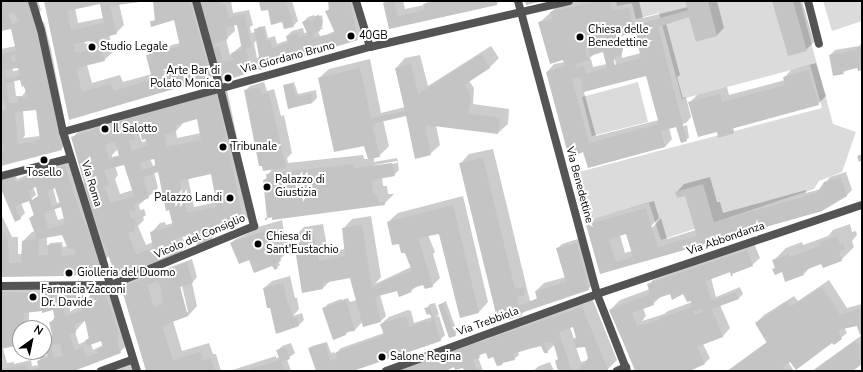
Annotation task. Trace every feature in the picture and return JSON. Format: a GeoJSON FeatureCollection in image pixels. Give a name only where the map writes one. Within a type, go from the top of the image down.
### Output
{"type":"FeatureCollection","features":[{"type":"Feature","properties":{"kind":"street","name":"Via Roma"},"geometry":{"type":"LineString","coordinates":[[32,1],[41,30],[63,132],[111,285],[136,371]]}},
{"type":"Feature","properties":{"kind":"street"},"geometry":{"type":"LineString","coordinates":[[196,1],[220,88]]}},
{"type":"Feature","properties":{"kind":"street"},"geometry":{"type":"LineString","coordinates":[[356,1],[370,47]]}},
{"type":"Feature","properties":{"kind":"street","name":"Via Benedettine"},"geometry":{"type":"LineString","coordinates":[[518,1],[597,294],[626,369]]}},
{"type":"Feature","properties":{"kind":"street","name":"Via Giordano Bruno"},"geometry":{"type":"LineString","coordinates":[[63,132],[370,47],[569,1]]}},
{"type":"Feature","properties":{"kind":"street"},"geometry":{"type":"LineString","coordinates":[[808,1],[820,44]]}},
{"type":"Feature","properties":{"kind":"street","name":"Vicolo del Consiglio"},"geometry":{"type":"LineString","coordinates":[[111,285],[254,226],[220,88]]}},
{"type":"Feature","properties":{"kind":"street"},"geometry":{"type":"LineString","coordinates":[[1,176],[71,158]]}},
{"type":"Feature","properties":{"kind":"street","name":"Via Abbondanza"},"geometry":{"type":"LineString","coordinates":[[597,294],[862,205]]}},
{"type":"Feature","properties":{"kind":"street"},"geometry":{"type":"LineString","coordinates":[[1,286],[111,285]]}},
{"type":"Feature","properties":{"kind":"street","name":"Via Trebbiola"},"geometry":{"type":"LineString","coordinates":[[386,371],[597,294]]}},
{"type":"Feature","properties":{"kind":"street"},"geometry":{"type":"LineString","coordinates":[[101,371],[132,360]]}},
{"type":"Feature","properties":{"kind":"street"},"geometry":{"type":"LineString","coordinates":[[617,371],[626,369]]}},
{"type":"Feature","properties":{"kind":"shaded area"},"geometry":{"type":"Polygon","coordinates":[[[616,1],[800,1],[833,124],[856,132],[842,172],[819,181],[814,189],[661,240],[649,203],[587,220],[575,173],[822,108],[810,65],[682,99],[659,13],[636,19],[632,3],[617,6],[616,1]]]}},
{"type":"Feature","properties":{"kind":"shaded area"},"geometry":{"type":"Polygon","coordinates":[[[823,1],[861,1],[862,21],[832,31],[823,1]]]}},
{"type":"Feature","properties":{"kind":"shaded area"},"geometry":{"type":"Polygon","coordinates":[[[638,82],[648,122],[592,136],[582,97],[638,82]]]}},
{"type":"Feature","properties":{"kind":"building"},"geometry":{"type":"Polygon","coordinates":[[[1,1],[28,1],[49,84],[62,150],[1,166],[1,150],[4,149],[1,141],[1,110],[7,110],[5,103],[1,103],[1,54],[16,51],[11,29],[1,31],[1,10],[3,10],[1,1]],[[14,12],[8,14],[12,24],[19,21],[14,12]],[[15,54],[11,56],[12,62],[16,61],[15,54]],[[18,68],[4,70],[6,78],[20,76],[18,68]],[[20,80],[6,83],[9,103],[18,103],[18,98],[27,97],[24,86],[22,87],[20,80]],[[36,110],[15,112],[18,144],[40,140],[36,110]]]}},
{"type":"Feature","properties":{"kind":"building"},"geometry":{"type":"Polygon","coordinates":[[[44,1],[147,1],[110,6],[117,34],[98,39],[105,61],[76,68],[82,92],[110,84],[114,91],[152,79],[146,55],[153,54],[153,50],[162,49],[162,51],[180,46],[174,20],[151,27],[150,21],[155,21],[153,1],[190,1],[211,78],[69,120],[44,1]],[[100,4],[67,11],[71,30],[104,23],[100,4]],[[90,41],[74,44],[75,53],[92,49],[90,41]]]}},
{"type":"Feature","properties":{"kind":"building"},"geometry":{"type":"Polygon","coordinates":[[[200,1],[219,1],[221,5],[225,4],[229,18],[244,14],[252,47],[246,48],[250,65],[260,62],[254,29],[263,27],[266,41],[270,40],[272,48],[288,43],[286,36],[298,33],[299,37],[308,35],[302,22],[309,19],[310,21],[315,20],[314,17],[319,15],[322,25],[319,26],[320,31],[312,34],[314,38],[335,33],[325,11],[329,10],[328,1],[350,1],[358,40],[223,81],[216,65],[200,1]],[[237,25],[226,27],[228,39],[214,44],[215,47],[219,46],[223,62],[233,60],[231,53],[242,50],[237,25]]]}},
{"type":"Feature","properties":{"kind":"building"},"geometry":{"type":"Polygon","coordinates":[[[259,1],[286,1],[294,27],[284,29],[282,22],[271,25],[268,10],[261,11],[259,1]]]}},
{"type":"Feature","properties":{"kind":"building"},"geometry":{"type":"Polygon","coordinates":[[[394,1],[398,16],[425,10],[423,4],[437,1],[496,1],[497,5],[389,29],[383,3],[394,1]]]}},
{"type":"Feature","properties":{"kind":"building"},"geometry":{"type":"Polygon","coordinates":[[[525,1],[539,1],[539,2],[526,5],[525,1]]]}},
{"type":"Feature","properties":{"kind":"building"},"geometry":{"type":"Polygon","coordinates":[[[596,1],[610,1],[613,11],[629,8],[633,26],[688,10],[685,1],[708,1],[717,36],[696,42],[689,17],[658,27],[687,141],[681,143],[676,127],[661,131],[665,147],[588,168],[583,152],[569,158],[546,72],[565,66],[563,60],[550,64],[538,22],[552,19],[550,12],[596,1]],[[635,32],[608,40],[610,48],[619,45],[621,47],[622,55],[613,58],[615,65],[641,58],[635,32]],[[588,45],[585,46],[587,58],[589,57],[590,60],[575,64],[576,68],[584,66],[586,74],[607,68],[603,52],[590,56],[588,45]],[[646,76],[583,92],[580,77],[572,79],[589,143],[659,124],[646,76]]]}},
{"type":"Feature","properties":{"kind":"building"},"geometry":{"type":"Polygon","coordinates":[[[772,1],[793,1],[807,51],[788,56],[772,1]]]}},
{"type":"Feature","properties":{"kind":"building"},"geometry":{"type":"Polygon","coordinates":[[[862,46],[862,70],[858,71],[857,68],[843,71],[844,74],[833,76],[829,55],[857,50],[857,47],[862,46]]]}},
{"type":"Feature","properties":{"kind":"building"},"geometry":{"type":"Polygon","coordinates":[[[481,54],[490,68],[464,85],[470,93],[471,100],[468,113],[500,118],[498,134],[425,125],[431,155],[415,159],[406,116],[372,124],[380,157],[368,159],[364,146],[334,152],[318,78],[360,68],[371,118],[405,111],[395,68],[411,64],[418,94],[481,54]]]}},
{"type":"Feature","properties":{"kind":"building"},"geometry":{"type":"Polygon","coordinates":[[[809,70],[819,105],[731,129],[732,134],[718,138],[717,132],[698,137],[688,102],[720,94],[722,102],[785,85],[783,77],[809,70]]]}},
{"type":"Feature","properties":{"kind":"building"},"geometry":{"type":"Polygon","coordinates":[[[292,83],[296,97],[311,94],[312,103],[288,109],[283,85],[292,83]]]}},
{"type":"Feature","properties":{"kind":"building"},"geometry":{"type":"Polygon","coordinates":[[[259,87],[262,95],[269,93],[286,168],[263,171],[262,166],[259,166],[244,90],[259,87]]]}},
{"type":"Feature","properties":{"kind":"building"},"geometry":{"type":"Polygon","coordinates":[[[217,93],[244,223],[209,231],[212,240],[197,246],[194,235],[176,238],[181,252],[117,279],[93,214],[71,137],[123,120],[217,93]],[[197,119],[176,125],[176,131],[165,135],[167,147],[201,140],[197,119]],[[140,130],[133,133],[135,139],[129,141],[132,151],[148,146],[145,139],[142,140],[140,130]],[[115,141],[105,145],[109,159],[119,156],[115,141]],[[154,159],[140,162],[142,170],[156,166],[154,159]],[[124,165],[104,170],[109,186],[105,187],[110,203],[134,196],[124,165]],[[158,172],[143,177],[149,198],[134,204],[136,210],[129,212],[131,219],[134,218],[137,225],[134,226],[135,231],[128,233],[136,254],[153,248],[150,232],[173,226],[169,210],[166,211],[158,172]],[[211,174],[180,181],[187,213],[217,207],[211,174]]]}},
{"type":"Feature","properties":{"kind":"building"},"geometry":{"type":"Polygon","coordinates":[[[862,154],[862,160],[859,162],[857,156],[862,154]]]}},
{"type":"Feature","properties":{"kind":"building"},"geometry":{"type":"Polygon","coordinates":[[[483,158],[515,289],[524,287],[525,295],[517,297],[519,306],[537,299],[535,291],[566,282],[556,248],[577,243],[589,290],[521,313],[522,316],[498,322],[459,163],[483,158]]]}},
{"type":"Feature","properties":{"kind":"building"},"geometry":{"type":"Polygon","coordinates":[[[392,163],[395,176],[372,180],[373,195],[377,195],[379,203],[384,202],[385,205],[272,220],[272,217],[267,218],[263,180],[267,179],[266,174],[353,164],[354,168],[392,163]]]}},
{"type":"Feature","properties":{"kind":"building"},"geometry":{"type":"Polygon","coordinates":[[[65,165],[78,206],[93,243],[101,273],[67,276],[1,277],[1,227],[8,240],[9,263],[21,263],[22,241],[37,239],[29,218],[34,215],[29,201],[15,206],[21,219],[15,222],[1,189],[1,180],[13,175],[16,182],[65,165]],[[36,187],[28,190],[32,200],[38,196],[36,187]],[[55,188],[47,191],[52,207],[60,204],[55,188]],[[61,207],[44,213],[48,229],[65,224],[61,207]],[[62,235],[39,239],[38,255],[48,255],[47,245],[60,244],[62,256],[76,254],[73,248],[68,249],[62,235]]]}},
{"type":"Feature","properties":{"kind":"building"},"geometry":{"type":"Polygon","coordinates":[[[841,177],[847,196],[822,211],[600,274],[586,225],[646,208],[658,247],[697,236],[685,196],[677,198],[675,192],[703,184],[714,222],[817,193],[824,182],[841,177]],[[626,234],[609,239],[616,262],[633,257],[626,234]]]}},
{"type":"Feature","properties":{"kind":"building"},"geometry":{"type":"Polygon","coordinates":[[[453,205],[479,313],[460,318],[439,234],[418,238],[433,287],[425,289],[423,285],[410,289],[412,292],[399,297],[397,291],[375,297],[381,322],[363,327],[350,278],[323,283],[323,289],[302,293],[293,236],[313,233],[319,261],[345,256],[342,228],[362,225],[372,288],[393,277],[412,271],[405,253],[401,253],[399,244],[392,245],[387,222],[453,205]]]}},
{"type":"Feature","properties":{"kind":"building"},"geometry":{"type":"Polygon","coordinates":[[[273,228],[275,242],[270,243],[272,251],[278,250],[281,261],[275,264],[278,268],[275,270],[272,266],[254,273],[249,260],[239,264],[230,243],[273,228]]]}},
{"type":"Feature","properties":{"kind":"building"},"geometry":{"type":"Polygon","coordinates":[[[837,236],[840,244],[843,243],[845,249],[839,251],[842,261],[823,268],[821,264],[803,271],[804,275],[785,282],[782,272],[775,275],[772,269],[775,268],[772,260],[789,254],[790,257],[820,246],[820,243],[837,236]]]}},
{"type":"Feature","properties":{"kind":"building"},"geometry":{"type":"Polygon","coordinates":[[[747,250],[753,266],[732,274],[733,276],[731,276],[730,272],[706,281],[711,301],[735,292],[739,299],[712,309],[723,337],[697,347],[705,364],[690,371],[636,371],[609,310],[650,294],[647,284],[747,250]],[[670,294],[653,300],[654,305],[632,313],[637,326],[660,320],[659,318],[692,307],[691,301],[687,302],[683,294],[672,300],[670,294]],[[702,309],[693,311],[694,315],[703,312],[702,309]]]}},
{"type":"Feature","properties":{"kind":"building"},"geometry":{"type":"Polygon","coordinates":[[[187,263],[193,283],[180,287],[188,316],[162,326],[173,360],[200,352],[203,360],[211,358],[215,371],[146,371],[121,287],[187,263]],[[157,281],[147,285],[154,307],[163,304],[161,287],[157,281]]]}},
{"type":"Feature","properties":{"kind":"building"},"geometry":{"type":"Polygon","coordinates":[[[283,283],[288,305],[290,305],[293,318],[297,318],[299,326],[276,334],[270,308],[267,308],[263,288],[283,283]]]}},
{"type":"Feature","properties":{"kind":"building"},"geometry":{"type":"Polygon","coordinates":[[[822,287],[840,315],[862,308],[862,335],[860,335],[857,326],[838,330],[842,339],[834,345],[832,343],[796,370],[790,362],[783,367],[786,371],[729,371],[767,343],[755,323],[787,302],[790,307],[822,287]]]}},
{"type":"Feature","properties":{"kind":"building"},"geometry":{"type":"Polygon","coordinates":[[[1,292],[48,293],[71,296],[106,295],[118,332],[118,346],[121,353],[74,371],[28,371],[39,368],[37,361],[52,360],[52,349],[54,358],[63,356],[60,344],[52,345],[52,322],[55,321],[53,310],[42,313],[42,311],[24,313],[24,320],[12,320],[12,347],[1,349],[1,292]],[[80,302],[64,307],[65,316],[82,311],[80,302]],[[85,321],[75,324],[76,333],[69,334],[75,350],[83,347],[86,357],[98,353],[96,350],[103,347],[101,341],[87,346],[85,340],[89,339],[85,321]]]}},
{"type":"Feature","properties":{"kind":"building"},"geometry":{"type":"Polygon","coordinates":[[[346,300],[355,331],[346,332],[346,335],[333,340],[322,308],[346,300]]]}},
{"type":"Feature","properties":{"kind":"building"},"geometry":{"type":"Polygon","coordinates":[[[443,303],[456,336],[449,338],[438,305],[443,303]]]}},
{"type":"Feature","properties":{"kind":"building"},"geometry":{"type":"Polygon","coordinates":[[[430,307],[441,341],[353,371],[316,371],[308,348],[325,343],[330,361],[337,358],[335,353],[384,335],[380,324],[406,316],[409,327],[426,321],[427,323],[433,321],[430,314],[427,315],[424,308],[430,307]]]}},
{"type":"Feature","properties":{"kind":"building"},"geometry":{"type":"Polygon","coordinates":[[[582,307],[608,370],[606,371],[573,371],[581,368],[588,358],[585,347],[576,348],[573,339],[576,338],[573,327],[559,332],[572,371],[558,371],[555,361],[558,359],[553,342],[544,343],[548,353],[544,353],[541,346],[529,349],[513,354],[515,360],[502,363],[502,365],[497,366],[493,357],[488,359],[486,353],[479,355],[480,358],[473,359],[477,371],[464,371],[463,368],[455,370],[454,367],[446,371],[396,371],[582,307]]]}},
{"type":"Feature","properties":{"kind":"building"},"geometry":{"type":"Polygon","coordinates":[[[855,341],[858,344],[862,342],[862,364],[853,371],[813,371],[855,341]]]}},
{"type":"Feature","properties":{"kind":"building"},"geometry":{"type":"Polygon","coordinates":[[[286,347],[290,359],[281,362],[285,371],[243,371],[280,360],[276,350],[286,347]]]}},
{"type":"Feature","properties":{"kind":"building"},"geometry":{"type":"Polygon","coordinates":[[[26,365],[27,371],[1,371],[1,369],[26,365]]]}},
{"type":"Feature","properties":{"kind":"place","name":"40GB"},"geometry":{"type":"Point","coordinates":[351,36]}},
{"type":"Feature","properties":{"kind":"place","name":"Chiesa delle Benedettine"},"geometry":{"type":"Point","coordinates":[580,37]}},
{"type":"Feature","properties":{"kind":"place","name":"Studio Legale"},"geometry":{"type":"Point","coordinates":[92,47]}},
{"type":"Feature","properties":{"kind":"place","name":"Arte Bar di Polato Monica"},"geometry":{"type":"Point","coordinates":[228,78]}},
{"type":"Feature","properties":{"kind":"place","name":"Il Salotto"},"geometry":{"type":"Point","coordinates":[105,129]}},
{"type":"Feature","properties":{"kind":"place","name":"Tribunale"},"geometry":{"type":"Point","coordinates":[223,147]}},
{"type":"Feature","properties":{"kind":"place","name":"Tosello"},"geometry":{"type":"Point","coordinates":[44,160]}},
{"type":"Feature","properties":{"kind":"place","name":"Palazzo di Giustizia"},"geometry":{"type":"Point","coordinates":[267,187]}},
{"type":"Feature","properties":{"kind":"place","name":"Palazzo Landi"},"geometry":{"type":"Point","coordinates":[230,198]}},
{"type":"Feature","properties":{"kind":"place","name":"Chiesa di Sant'Eustachio"},"geometry":{"type":"Point","coordinates":[258,244]}},
{"type":"Feature","properties":{"kind":"place","name":"Giolleria del Duomo"},"geometry":{"type":"Point","coordinates":[69,273]}},
{"type":"Feature","properties":{"kind":"place","name":"Farmacia Zacconi Dr. Davide"},"geometry":{"type":"Point","coordinates":[33,297]}},
{"type":"Feature","properties":{"kind":"place","name":"Salone Regina"},"geometry":{"type":"Point","coordinates":[382,357]}}]}
